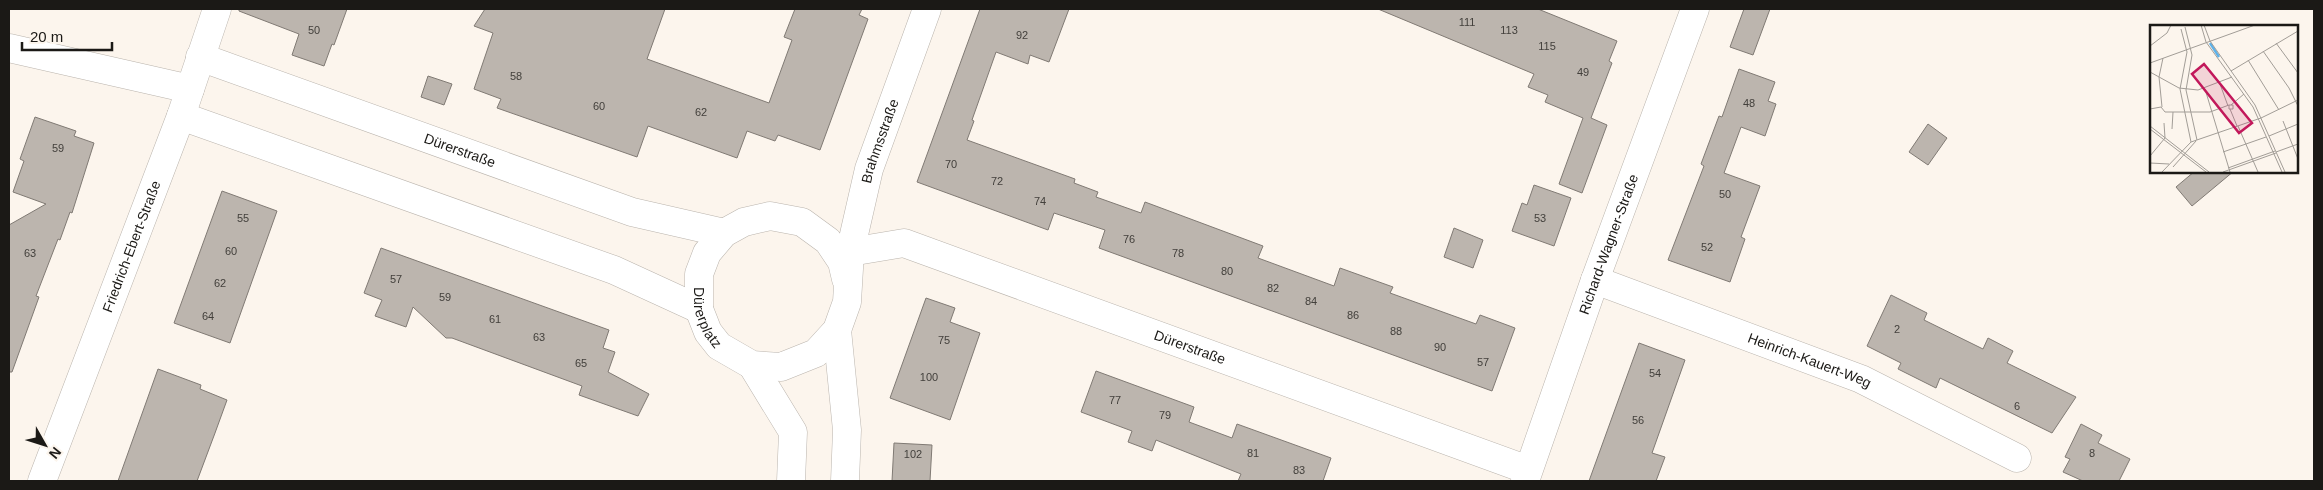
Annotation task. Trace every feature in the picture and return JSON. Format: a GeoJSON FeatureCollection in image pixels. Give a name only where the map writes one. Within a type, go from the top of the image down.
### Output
{"type":"FeatureCollection","features":[{"type":"Feature","properties":{"kind":"street","name":"Friedrich-Ebert-Straße"},"geometry":{"type":"LineString","coordinates":[[42,481],[181,116],[217,9]]}},
{"type":"Feature","properties":{"kind":"street","name":"Brahmsstraße"},"geometry":{"type":"LineString","coordinates":[[846,279],[868,169],[927,9]]}},
{"type":"Feature","properties":{"kind":"street","name":"Richard-Wagner-Straße"},"geometry":{"type":"LineString","coordinates":[[1527,476],[1595,280],[1694,9]]}},
{"type":"Feature","properties":{"kind":"street"},"geometry":{"type":"LineString","coordinates":[[9,48],[190,90]]}},
{"type":"Feature","properties":{"kind":"street","name":"Dürerstraße"},"geometry":{"type":"LineString","coordinates":[[200,57],[632,212],[724,233]]}},
{"type":"Feature","properties":{"kind":"street"},"geometry":{"type":"LineString","coordinates":[[181,116],[614,270],[699,309]]}},
{"type":"Feature","properties":{"kind":"street","name":"Dürerplatz"},"geometry":{"type":"LineString","coordinates":[[770,216],[802,222],[828,241],[842,262],[846,279],[847,302],[837,330],[816,353],[781,367],[752,365],[719,346],[708,332],[699,309],[699,274],[707,253],[724,233],[744,222],[770,216]]}},
{"type":"Feature","properties":{"kind":"street","name":"Dürerstraße"},"geometry":{"type":"LineString","coordinates":[[850,252],[904,243],[1527,476]]}},
{"type":"Feature","properties":{"kind":"street","name":"Heinrich-Kauert-Weg"},"geometry":{"type":"LineString","coordinates":[[1595,280],[1861,379],[2017,458]]}},
{"type":"Feature","properties":{"kind":"street"},"geometry":{"type":"LineString","coordinates":[[837,330],[847,430],[845,481]]}},
{"type":"Feature","properties":{"kind":"street"},"geometry":{"type":"LineString","coordinates":[[752,365],[793,432],[790,481]]}},
{"type":"Feature","properties":{"kind":"building"},"geometry":{"type":"Polygon","coordinates":[[[239,9],[347,9],[324,66],[292,55],[299,34],[239,11],[239,9]]]}},
{"type":"Feature","properties":{"kind":"building"},"geometry":{"type":"Polygon","coordinates":[[[485,9],[665,9],[647,59],[769,103],[792,40],[784,37],[795,9],[862,9],[859,15],[868,19],[820,150],[778,135],[775,141],[747,131],[737,158],[648,126],[637,157],[497,108],[501,99],[474,89],[493,33],[474,26],[485,9]]]}},
{"type":"Feature","properties":{"kind":"building"},"geometry":{"type":"Polygon","coordinates":[[[980,9],[1069,9],[1049,62],[1030,55],[1028,64],[996,52],[972,120],[974,121],[967,140],[1075,179],[1074,183],[1098,192],[1096,197],[1141,213],[1145,202],[1263,246],[1258,258],[1334,286],[1340,268],[1393,287],[1390,293],[1476,324],[1480,315],[1515,328],[1492,391],[1099,248],[1105,230],[1054,213],[1048,230],[917,182],[980,9]]]}},
{"type":"Feature","properties":{"kind":"building"},"geometry":{"type":"Polygon","coordinates":[[[1378,9],[1538,9],[1617,41],[1609,61],[1612,63],[1591,118],[1607,125],[1582,193],[1559,184],[1583,118],[1545,102],[1548,95],[1528,87],[1534,74],[1378,9]]]}},
{"type":"Feature","properties":{"kind":"building"},"geometry":{"type":"Polygon","coordinates":[[[1744,9],[1770,9],[1753,55],[1730,47],[1744,9]]]}},
{"type":"Feature","properties":{"kind":"building"},"geometry":{"type":"Polygon","coordinates":[[[1739,69],[1775,82],[1768,101],[1776,104],[1765,136],[1741,127],[1724,173],[1760,186],[1741,237],[1745,239],[1730,282],[1668,260],[1704,166],[1701,164],[1719,116],[1722,117],[1739,69]]]}},
{"type":"Feature","properties":{"kind":"building"},"geometry":{"type":"Polygon","coordinates":[[[428,76],[452,84],[444,105],[421,97],[428,76]]]}},
{"type":"Feature","properties":{"kind":"building"},"geometry":{"type":"Polygon","coordinates":[[[35,117],[76,131],[74,136],[94,143],[72,213],[70,212],[60,240],[58,239],[36,296],[39,297],[12,372],[9,372],[9,225],[46,204],[13,192],[24,161],[20,159],[35,117]]]}},
{"type":"Feature","properties":{"kind":"building"},"geometry":{"type":"Polygon","coordinates":[[[1928,124],[1947,138],[1928,165],[1909,152],[1928,124]]]}},
{"type":"Feature","properties":{"kind":"building"},"geometry":{"type":"Polygon","coordinates":[[[2194,172],[2233,172],[2192,206],[2176,187],[2194,172]]]}},
{"type":"Feature","properties":{"kind":"building"},"geometry":{"type":"Polygon","coordinates":[[[1534,185],[1571,198],[1554,246],[1512,231],[1522,203],[1527,205],[1534,185]]]}},
{"type":"Feature","properties":{"kind":"building"},"geometry":{"type":"Polygon","coordinates":[[[222,191],[277,211],[230,343],[174,323],[222,191]]]}},
{"type":"Feature","properties":{"kind":"building"},"geometry":{"type":"Polygon","coordinates":[[[1454,228],[1483,240],[1473,268],[1444,257],[1454,228]]]}},
{"type":"Feature","properties":{"kind":"building"},"geometry":{"type":"Polygon","coordinates":[[[381,248],[609,330],[603,348],[615,352],[608,372],[649,394],[638,416],[579,395],[582,386],[452,338],[446,338],[413,307],[406,327],[375,316],[382,300],[364,293],[381,248]]]}},
{"type":"Feature","properties":{"kind":"building"},"geometry":{"type":"Polygon","coordinates":[[[1891,295],[1927,313],[1924,320],[1983,349],[1988,338],[2013,351],[2007,363],[2076,397],[2052,433],[1940,378],[1936,388],[1898,369],[1901,363],[1867,346],[1891,295]]]}},
{"type":"Feature","properties":{"kind":"building"},"geometry":{"type":"Polygon","coordinates":[[[926,298],[955,308],[950,322],[980,333],[950,420],[890,398],[926,298]]]}},
{"type":"Feature","properties":{"kind":"building"},"geometry":{"type":"Polygon","coordinates":[[[1639,343],[1685,360],[1652,453],[1665,457],[1656,481],[1589,481],[1639,343]]]}},
{"type":"Feature","properties":{"kind":"building"},"geometry":{"type":"Polygon","coordinates":[[[158,369],[201,385],[200,389],[227,400],[197,481],[118,481],[158,369]]]}},
{"type":"Feature","properties":{"kind":"building"},"geometry":{"type":"Polygon","coordinates":[[[1096,371],[1194,407],[1189,422],[1232,438],[1237,424],[1331,458],[1323,481],[1238,481],[1241,474],[1156,440],[1152,451],[1128,442],[1132,431],[1081,412],[1096,371]]]}},
{"type":"Feature","properties":{"kind":"building"},"geometry":{"type":"Polygon","coordinates":[[[2081,424],[2102,435],[2098,443],[2130,459],[2119,481],[2083,481],[2063,472],[2070,459],[2065,457],[2081,424]]]}},
{"type":"Feature","properties":{"kind":"building"},"geometry":{"type":"Polygon","coordinates":[[[894,443],[932,445],[930,481],[892,481],[894,443]]]}}]}
